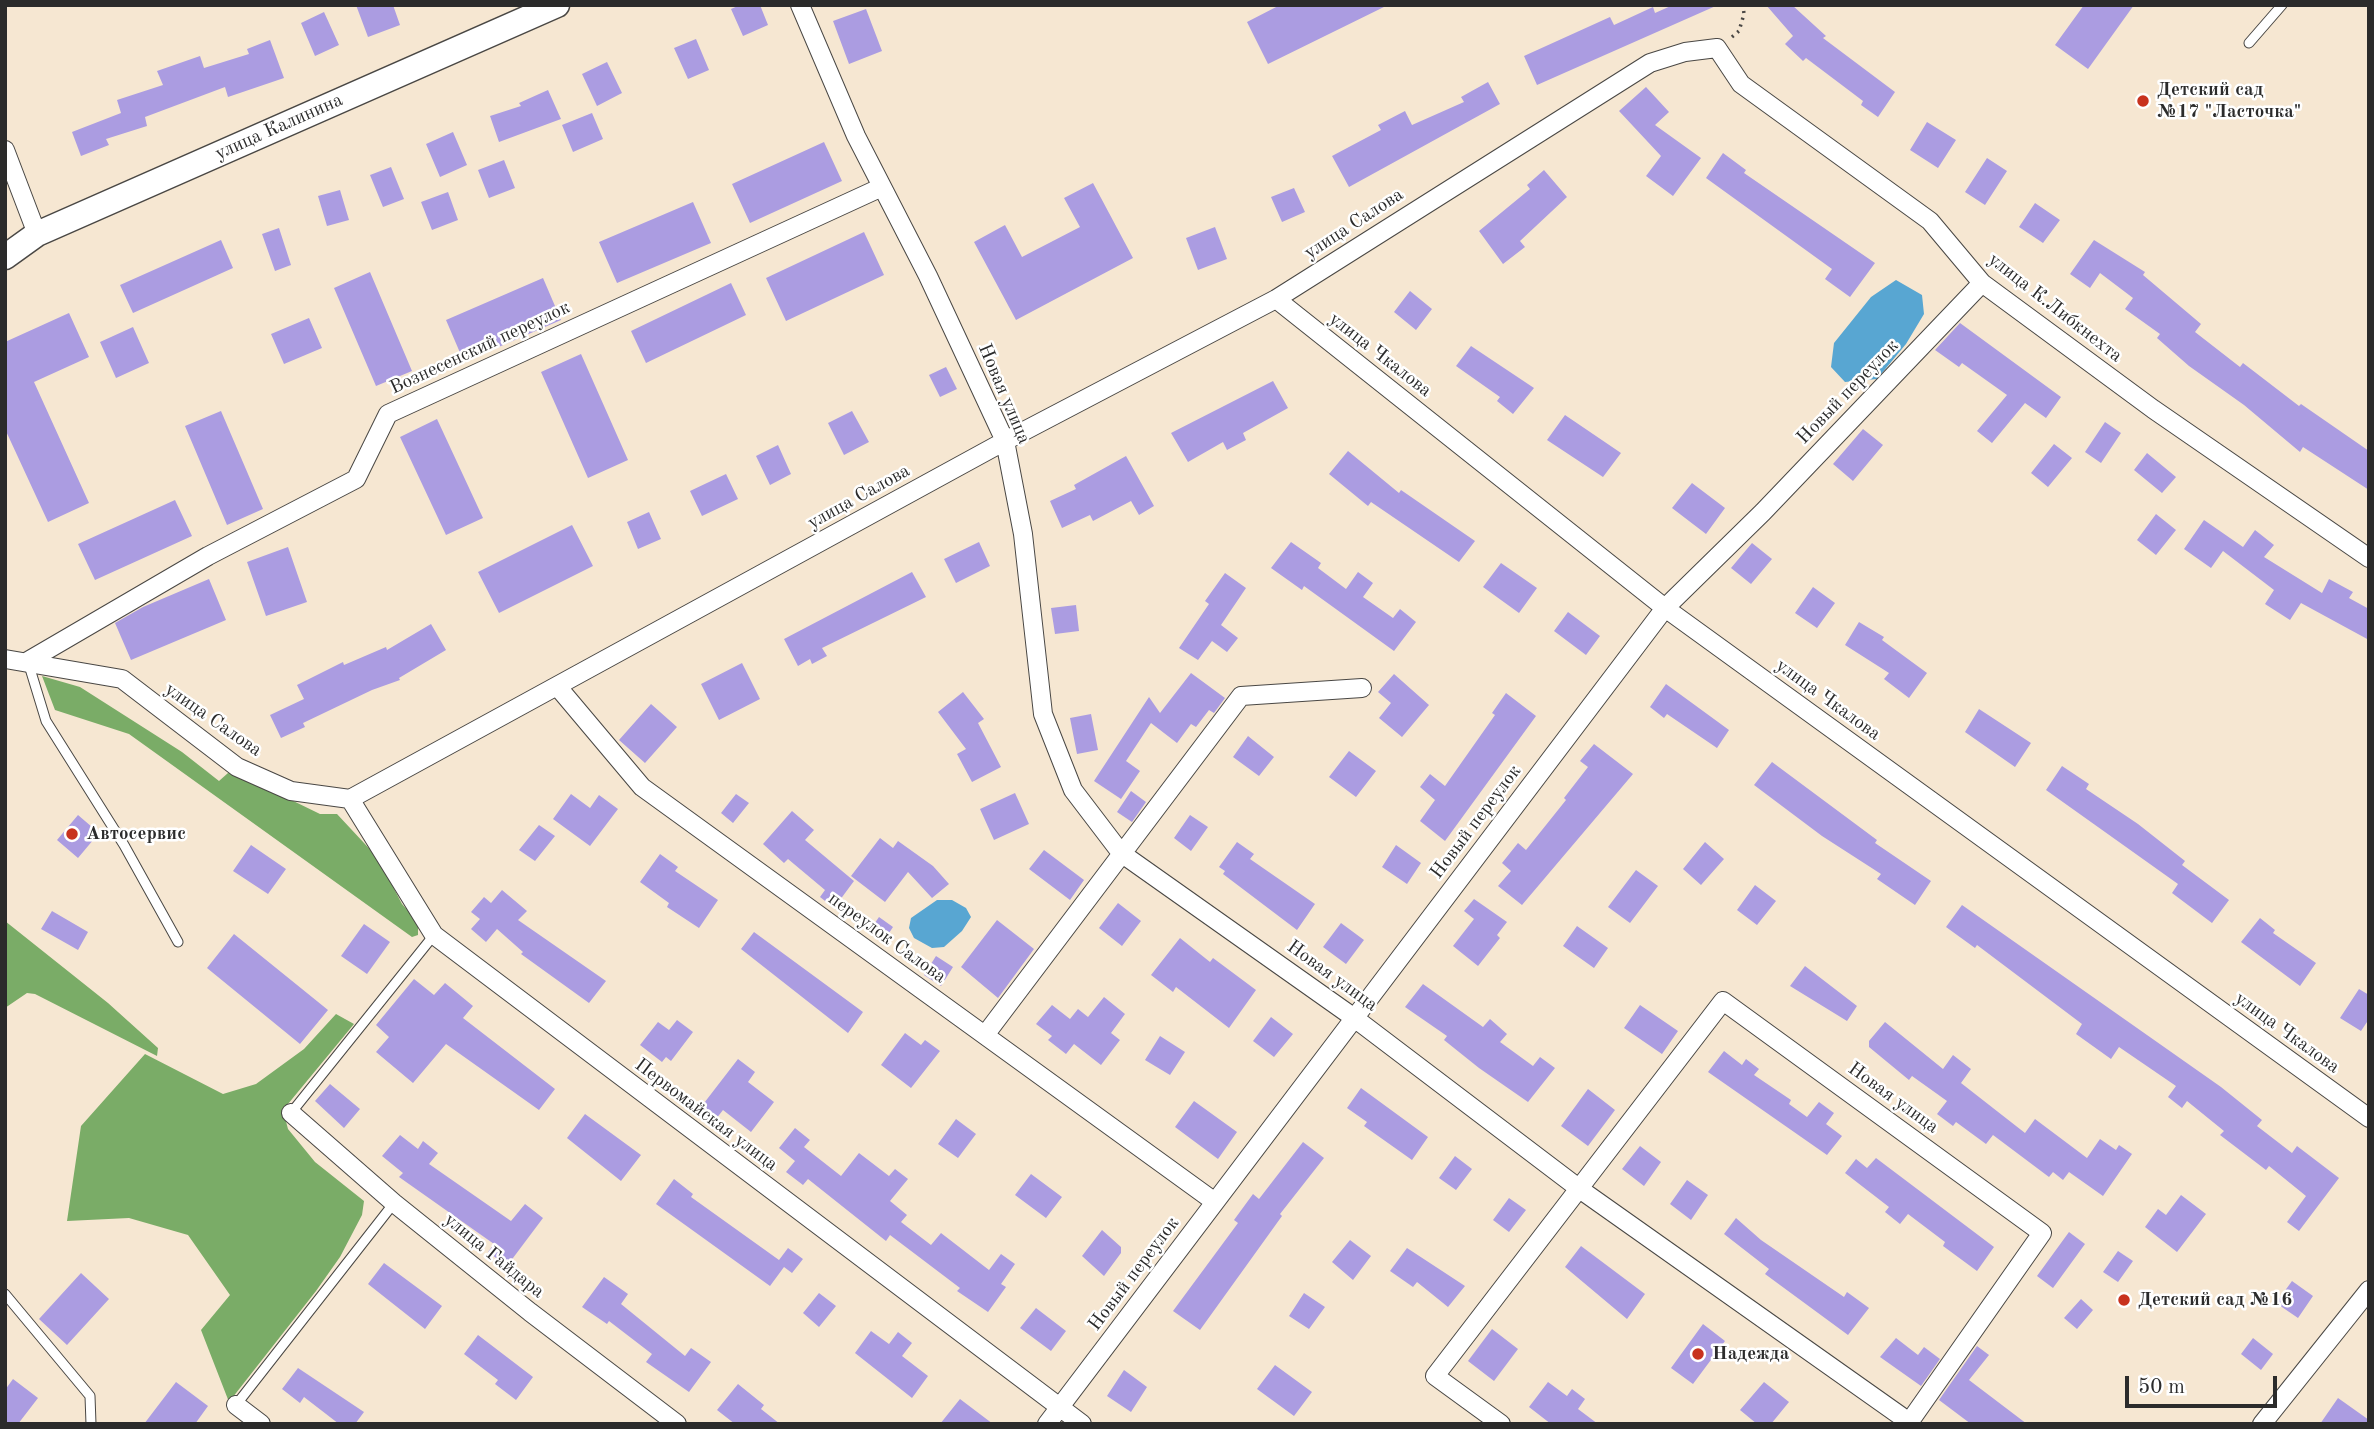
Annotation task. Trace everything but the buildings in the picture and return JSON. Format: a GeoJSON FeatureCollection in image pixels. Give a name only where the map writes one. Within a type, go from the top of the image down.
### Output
{"type":"FeatureCollection","features":[{"type":"Feature","properties":{"kind":"main road","name":"улица Калинина"},"geometry":{"type":"LineString","coordinates":[[5,257],[37,233],[556,5]]}},
{"type":"Feature","properties":{"kind":"street","name":"Новая улица"},"geometry":{"type":"LineString","coordinates":[[800,5],[856,136],[990,405],[1005,441],[1023,534],[1044,715],[1073,790],[1121,853],[1353,1017],[1581,1190],[1910,1423],[2042,1233],[1723,1001],[1581,1190],[1435,1376],[1501,1424]]}},
{"type":"Feature","properties":{"kind":"street","name":"улица К.Либкнехта"},"geometry":{"type":"LineString","coordinates":[[1717,48],[1741,84],[1930,221],[1982,282],[2152,409],[2369,558]]}},
{"type":"Feature","properties":{"kind":"street","name":"улица Салова"},"geometry":{"type":"LineString","coordinates":[[5,659],[122,679],[237,767],[292,791],[350,799],[1005,441],[1276,299],[1650,63],[1685,52],[1717,48]]}},
{"type":"Feature","properties":{"kind":"street"},"geometry":{"type":"LineString","coordinates":[[5,150],[37,233]]}},
{"type":"Feature","properties":{"kind":"street","name":"Вознесенский переулок"},"geometry":{"type":"LineString","coordinates":[[28,661],[208,556],[356,479],[388,414],[883,187]]}},
{"type":"Feature","properties":{"kind":"street","name":"Новый переулок"},"geometry":{"type":"LineString","coordinates":[[1047,1424],[1665,608],[1763,512],[1982,282]]}},
{"type":"Feature","properties":{"kind":"street","name":"улица Чкалова"},"geometry":{"type":"LineString","coordinates":[[1276,299],[1665,608],[2369,1118]]}},
{"type":"Feature","properties":{"kind":"street","name":"переулок Салова"},"geometry":{"type":"LineString","coordinates":[[557,686],[642,787],[1215,1202]]}},
{"type":"Feature","properties":{"kind":"street"},"geometry":{"type":"LineString","coordinates":[[985,1035],[1241,696],[1362,688]]}},
{"type":"Feature","properties":{"kind":"street","name":"Первомайская улица"},"geometry":{"type":"LineString","coordinates":[[350,799],[435,935],[1082,1424]]}},
{"type":"Feature","properties":{"kind":"street","name":"улица Гайдара"},"geometry":{"type":"LineString","coordinates":[[291,1113],[394,1203],[677,1424]]}},
{"type":"Feature","properties":{"kind":"street"},"geometry":{"type":"LineString","coordinates":[[2262,1424],[2369,1290]]}},
{"type":"Feature","properties":{"kind":"street"},"geometry":{"type":"LineString","coordinates":[[236,1405],[261,1424]]}},
{"type":"Feature","properties":{"kind":"lane"},"geometry":{"type":"LineString","coordinates":[[2249,43],[2282,5]]}},
{"type":"Feature","properties":{"kind":"lane"},"geometry":{"type":"LineString","coordinates":[[28,661],[46,721],[124,845],[178,942]]}},
{"type":"Feature","properties":{"kind":"lane"},"geometry":{"type":"LineString","coordinates":[[291,1113],[435,935]]}},
{"type":"Feature","properties":{"kind":"lane"},"geometry":{"type":"LineString","coordinates":[[236,1405],[394,1203]]}},
{"type":"Feature","properties":{"kind":"lane"},"geometry":{"type":"LineString","coordinates":[[5,1294],[90,1396],[91,1424]]}},
{"type":"Feature","properties":{"kind":"path"},"geometry":{"type":"LineString","coordinates":[[1717,48],[1739,31],[1744,14],[1743,5]]}},
{"type":"Feature","properties":{"kind":"green space"},"geometry":{"type":"Polygon","coordinates":[[[42,676],[80,687],[182,752],[219,781],[228,773],[242,776],[320,814],[337,814],[378,858],[402,904],[418,922],[418,935],[412,937],[129,734],[55,710],[42,676]]]}},
{"type":"Feature","properties":{"kind":"green space"},"geometry":{"type":"Polygon","coordinates":[[[5,921],[108,1003],[158,1048],[157,1056],[35,994],[27,993],[5,1008],[5,921]]]}},
{"type":"Feature","properties":{"kind":"green space"},"geometry":{"type":"Polygon","coordinates":[[[336,1014],[354,1024],[283,1110],[288,1129],[315,1162],[364,1201],[362,1215],[340,1257],[316,1291],[229,1402],[201,1330],[230,1295],[188,1235],[129,1218],[67,1221],[81,1126],[145,1054],[223,1094],[256,1084],[304,1049],[336,1014]]]}},
{"type":"Feature","properties":{"kind":"water"},"geometry":{"type":"Polygon","coordinates":[[[1896,280],[1922,295],[1924,314],[1906,344],[1877,379],[1845,382],[1831,367],[1834,343],[1871,297],[1896,280]]]}},
{"type":"Feature","properties":{"kind":"water"},"geometry":{"type":"Polygon","coordinates":[[[937,900],[952,900],[966,908],[971,917],[962,931],[944,947],[932,948],[914,938],[909,928],[911,918],[937,900]]]}},
{"type":"Feature","properties":{"kind":"place","name":"Детский сад №17 \"Ласточка\""},"geometry":{"type":"Point","coordinates":[2143,101]}},
{"type":"Feature","properties":{"kind":"place","name":"Автосервис"},"geometry":{"type":"Point","coordinates":[72,834]}},
{"type":"Feature","properties":{"kind":"place","name":"Детский сад №16"},"geometry":{"type":"Point","coordinates":[2124,1300]}},
{"type":"Feature","properties":{"kind":"place","name":"Надежда"},"geometry":{"type":"Point","coordinates":[1698,1354]}}]}
